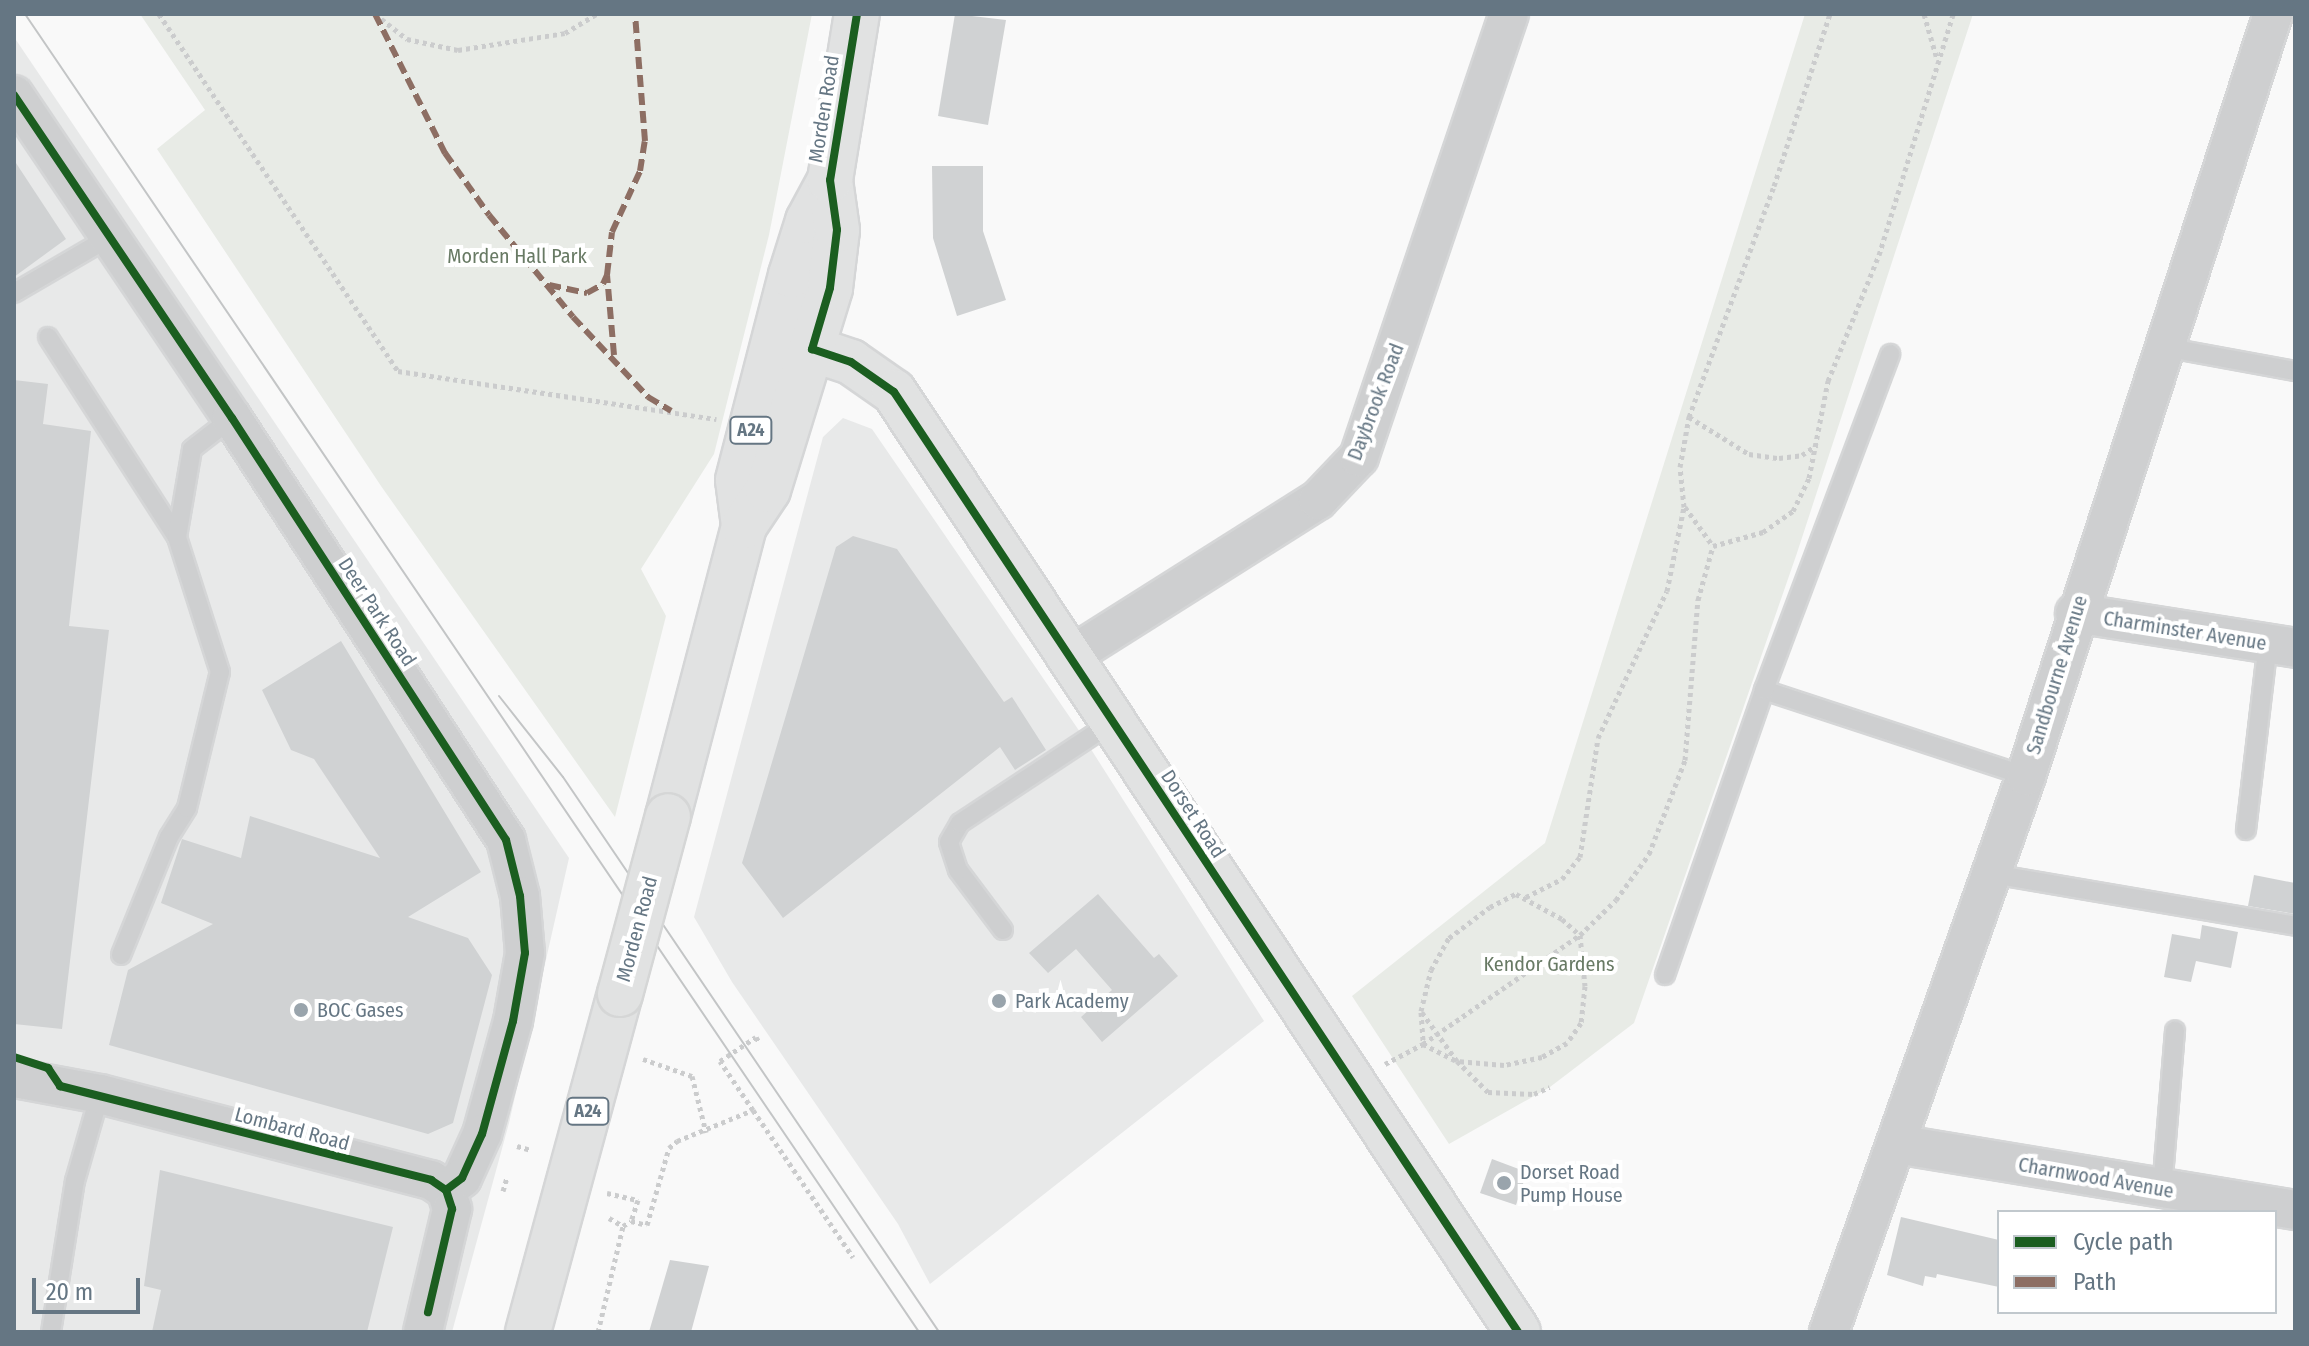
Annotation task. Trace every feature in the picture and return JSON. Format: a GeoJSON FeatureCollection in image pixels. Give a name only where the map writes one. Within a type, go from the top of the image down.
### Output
{"type":"FeatureCollection","features":[{"type":"Feature","properties":{"kind":"main road","name":"Morden Road"},"geometry":{"type":"LineString","coordinates":[[744,526],[738,480],[804,234],[830,180],[857,14]]}},
{"type":"Feature","properties":{"kind":"main road","name":"Morden Road"},"geometry":{"type":"LineString","coordinates":[[528,1332],[744,526],[768,490],[830,288],[837,230],[830,180]]}},
{"type":"Feature","properties":{"kind":"main road","name":"Dorset Road"},"geometry":{"type":"LineString","coordinates":[[812,349],[851,362],[894,392],[1518,1332]]}},
{"type":"Feature","properties":{"kind":"street","name":"Daybrook Road"},"geometry":{"type":"LineString","coordinates":[[1071,656],[1318,500],[1359,457],[1509,14]]}},
{"type":"Feature","properties":{"kind":"street","name":"Sandbourne Avenue"},"geometry":{"type":"LineString","coordinates":[[1829,1332],[2026,776],[2075,613],[2273,14]]}},
{"type":"Feature","properties":{"kind":"street","name":"Deer Park Road"},"geometry":{"type":"LineString","coordinates":[[14,95],[232,418],[506,840],[520,896],[525,953],[482,1134],[462,1178],[446,1190]]}},
{"type":"Feature","properties":{"kind":"street","name":"Charminster Avenue"},"geometry":{"type":"LineString","coordinates":[[2075,613],[2282,646]]}},
{"type":"Feature","properties":{"kind":"street","name":"Lombard Road"},"geometry":{"type":"LineString","coordinates":[[14,1078],[100,1094],[431,1180],[446,1190]]}},
{"type":"Feature","properties":{"kind":"street","name":"Charnwood Avenue"},"geometry":{"type":"LineString","coordinates":[[1897,1144],[2295,1210]]}},
{"type":"Feature","properties":{"kind":"street"},"geometry":{"type":"LineString","coordinates":[[423,1332],[452,1209],[446,1190]]}},
{"type":"Feature","properties":{"kind":"lane"},"geometry":{"type":"LineString","coordinates":[[14,293],[110,237]]}},
{"type":"Feature","properties":{"kind":"lane"},"geometry":{"type":"LineString","coordinates":[[48,337],[177,537],[220,672],[187,808],[169,837],[121,955]]}},
{"type":"Feature","properties":{"kind":"lane"},"geometry":{"type":"LineString","coordinates":[[2164,347],[2295,371]]}},
{"type":"Feature","properties":{"kind":"lane"},"geometry":{"type":"LineString","coordinates":[[1665,975],[1764,690],[1890,354]]}},
{"type":"Feature","properties":{"kind":"lane"},"geometry":{"type":"LineString","coordinates":[[177,537],[192,449],[232,418]]}},
{"type":"Feature","properties":{"kind":"lane"},"geometry":{"type":"LineString","coordinates":[[2246,830],[2282,646]]}},
{"type":"Feature","properties":{"kind":"lane"},"geometry":{"type":"LineString","coordinates":[[1764,690],[2026,776]]}},
{"type":"Feature","properties":{"kind":"lane"},"geometry":{"type":"LineString","coordinates":[[1003,930],[958,870],[949,842],[960,823],[1114,721]]}},
{"type":"Feature","properties":{"kind":"lane"},"geometry":{"type":"LineString","coordinates":[[1992,874],[2295,926]]}},
{"type":"Feature","properties":{"kind":"lane"},"geometry":{"type":"LineString","coordinates":[[2162,1189],[2175,1031]]}},
{"type":"Feature","properties":{"kind":"lane"},"geometry":{"type":"LineString","coordinates":[[51,1332],[75,1181],[100,1094]]}},
{"type":"Feature","properties":{"kind":"path"},"geometry":{"type":"LineString","coordinates":[[159,14],[398,371],[751,427]]}},
{"type":"Feature","properties":{"kind":"path"},"geometry":{"type":"LineString","coordinates":[[375,14],[407,39],[458,50],[565,33],[597,14]]}},
{"type":"Feature","properties":{"kind":"path"},"geometry":{"type":"LineString","coordinates":[[1924,14],[1938,62]]}},
{"type":"Feature","properties":{"kind":"path"},"geometry":{"type":"LineString","coordinates":[[1713,546],[1763,532],[1793,511],[1817,445],[1828,381],[1879,255],[1953,14]]}},
{"type":"Feature","properties":{"kind":"path"},"geometry":{"type":"LineString","coordinates":[[1526,897],[1562,879],[1580,857],[1598,738],[1667,591],[1684,507],[1680,467],[1689,417],[1774,186],[1831,15]]}},
{"type":"Feature","properties":{"kind":"path"},"geometry":{"type":"LineString","coordinates":[[1689,417],[1749,454],[1779,458],[1802,455],[1817,445]]}},
{"type":"Feature","properties":{"kind":"path"},"geometry":{"type":"LineString","coordinates":[[1684,507],[1713,546]]}},
{"type":"Feature","properties":{"kind":"path"},"geometry":{"type":"LineString","coordinates":[[1378,1067],[1423,1044],[1435,1032],[1580,935],[1616,900],[1649,854],[1672,803],[1685,760],[1698,600],[1713,546]]}},
{"type":"Feature","properties":{"kind":"path"},"geometry":{"type":"LineString","coordinates":[[1516,894],[1526,897],[1580,935],[1585,986],[1581,1023],[1567,1043],[1542,1057],[1504,1065],[1457,1061],[1423,1044],[1421,1011],[1431,970],[1449,938],[1490,907],[1516,894]]}},
{"type":"Feature","properties":{"kind":"path"},"geometry":{"type":"LineString","coordinates":[[1421,1011],[1457,1061],[1488,1092],[1534,1094],[1550,1087]]}},
{"type":"Feature","properties":{"kind":"path"},"geometry":{"type":"LineString","coordinates":[[759,1042],[756,1037],[720,1061],[853,1257]]}},
{"type":"Feature","properties":{"kind":"path"},"geometry":{"type":"LineString","coordinates":[[650,1060],[692,1076],[706,1132]]}},
{"type":"Feature","properties":{"kind":"path"},"geometry":{"type":"LineString","coordinates":[[631,1221],[647,1225],[669,1148],[753,1110]]}},
{"type":"Feature","properties":{"kind":"path"},"geometry":{"type":"LineString","coordinates":[[516,1145],[531,1150]]}},
{"type":"Feature","properties":{"kind":"path"},"geometry":{"type":"LineString","coordinates":[[598,1332],[623,1226],[631,1221],[638,1200],[606,1193]]}},
{"type":"Feature","properties":{"kind":"path"},"geometry":{"type":"LineString","coordinates":[[609,1218],[623,1226]]}},
{"type":"Feature","properties":{"kind":"shaded area"},"geometry":{"type":"Polygon","coordinates":[[[14,37],[569,858],[509,1123],[452,1332],[14,1332],[14,37]]]}},
{"type":"Feature","properties":{"kind":"shaded area"},"geometry":{"type":"Polygon","coordinates":[[[843,418],[872,429],[1080,732],[1264,1021],[930,1284],[898,1224],[732,982],[694,917],[823,437],[843,418]]]}},
{"type":"Feature","properties":{"kind":"green space","name":"Morden Hall Park"},"geometry":{"type":"Polygon","coordinates":[[[140,14],[812,14],[769,235],[714,454],[641,569],[666,616],[615,817],[381,486],[157,149],[205,110],[140,14]]]}},
{"type":"Feature","properties":{"kind":"green space","name":"Kendor Gardens"},"geometry":{"type":"Polygon","coordinates":[[[1805,14],[1973,14],[1797,553],[1634,1023],[1550,1087],[1449,1144],[1352,996],[1545,843],[1805,14]]]}},
{"type":"Feature","properties":{"kind":"building"},"geometry":{"type":"Polygon","coordinates":[[[955,14],[1006,20],[988,125],[938,116],[955,14]]]}},
{"type":"Feature","properties":{"kind":"building"},"geometry":{"type":"Polygon","coordinates":[[[14,160],[66,239],[14,277],[14,160]]]}},
{"type":"Feature","properties":{"kind":"building"},"geometry":{"type":"Polygon","coordinates":[[[932,166],[983,166],[983,231],[1006,300],[957,316],[933,238],[932,166]]]}},
{"type":"Feature","properties":{"kind":"building"},"geometry":{"type":"Polygon","coordinates":[[[14,380],[48,384],[43,424],[91,431],[69,626],[109,630],[62,1029],[14,1024],[14,380]]]}},
{"type":"Feature","properties":{"kind":"building"},"geometry":{"type":"Polygon","coordinates":[[[853,536],[897,549],[1004,702],[1012,697],[1046,750],[1015,770],[1000,747],[783,918],[742,863],[836,547],[853,536]]]}},
{"type":"Feature","properties":{"kind":"building","name":"BOC Gases"},"geometry":{"type":"Polygon","coordinates":[[[341,641],[481,872],[408,917],[468,938],[492,975],[453,1123],[428,1134],[109,1045],[128,970],[213,924],[161,903],[182,839],[241,858],[250,816],[380,858],[314,759],[291,750],[262,690],[341,641]]]}},
{"type":"Feature","properties":{"kind":"building"},"geometry":{"type":"Polygon","coordinates":[[[2254,875],[2295,883],[2295,914],[2248,906],[2254,875]]]}},
{"type":"Feature","properties":{"kind":"building"},"geometry":{"type":"Polygon","coordinates":[[[1098,894],[1154,958],[1159,954],[1178,976],[1102,1042],[1081,1017],[1112,990],[1076,949],[1048,973],[1029,953],[1098,894]]]}},
{"type":"Feature","properties":{"kind":"building"},"geometry":{"type":"Polygon","coordinates":[[[2202,925],[2238,932],[2231,968],[2196,961],[2191,982],[2164,977],[2172,934],[2200,939],[2202,925]]]}},
{"type":"Feature","properties":{"kind":"building","name":"Dorset Road Pump House"},"geometry":{"type":"Polygon","coordinates":[[[1492,1159],[1527,1172],[1516,1205],[1480,1193],[1492,1159]]]}},
{"type":"Feature","properties":{"kind":"building"},"geometry":{"type":"Polygon","coordinates":[[[160,1170],[393,1227],[367,1332],[152,1332],[161,1290],[144,1286],[160,1170]]]}},
{"type":"Feature","properties":{"kind":"building"},"geometry":{"type":"Polygon","coordinates":[[[1901,1217],[1997,1240],[1997,1287],[1937,1274],[1936,1278],[1925,1276],[1923,1286],[1887,1275],[1901,1217]]]}},
{"type":"Feature","properties":{"kind":"building"},"geometry":{"type":"Polygon","coordinates":[[[670,1260],[709,1266],[691,1332],[649,1332],[670,1260]]]}},
{"type":"Feature","properties":{"kind":"tram line"},"geometry":{"type":"LineString","coordinates":[[25,14],[919,1332]]}},
{"type":"Feature","properties":{"kind":"tram line"},"geometry":{"type":"LineString","coordinates":[[499,696],[563,777],[939,1332]]}},
{"type":"Feature","properties":{"kind":"marked path"},"geometry":{"type":"LineString","coordinates":[[375,14],[445,153],[489,215],[573,317],[648,397],[671,411]]}},
{"type":"Feature","properties":{"kind":"marked path"},"geometry":{"type":"LineString","coordinates":[[614,355],[607,275],[612,232],[640,171],[645,141],[635,14]]}},
{"type":"Feature","properties":{"kind":"marked path"},"geometry":{"type":"LineString","coordinates":[[549,285],[587,293],[603,284],[607,275]]}},
{"type":"Feature","properties":{"kind":"cycle path"},"geometry":{"type":"LineString","coordinates":[[857,14],[830,180],[837,230],[830,288],[812,349],[851,362],[894,392],[1518,1332]]}},
{"type":"Feature","properties":{"kind":"cycle path"},"geometry":{"type":"LineString","coordinates":[[14,95],[232,418],[506,840],[520,896],[525,953],[513,1021],[482,1134],[462,1178],[446,1190]]}},
{"type":"Feature","properties":{"kind":"cycle path"},"geometry":{"type":"LineString","coordinates":[[14,1057],[48,1068],[60,1086],[431,1180],[446,1190],[452,1209],[428,1312]]}},
{"type":"Feature","properties":{"kind":"place","name":"Park Academy"},"geometry":{"type":"Point","coordinates":[999,1001]}},
{"type":"Feature","properties":{"kind":"place","name":"BOC Gases"},"geometry":{"type":"Point","coordinates":[301,1010]}},
{"type":"Feature","properties":{"kind":"place","name":"Dorset Road Pump House"},"geometry":{"type":"Point","coordinates":[1504,1183]}}]}
